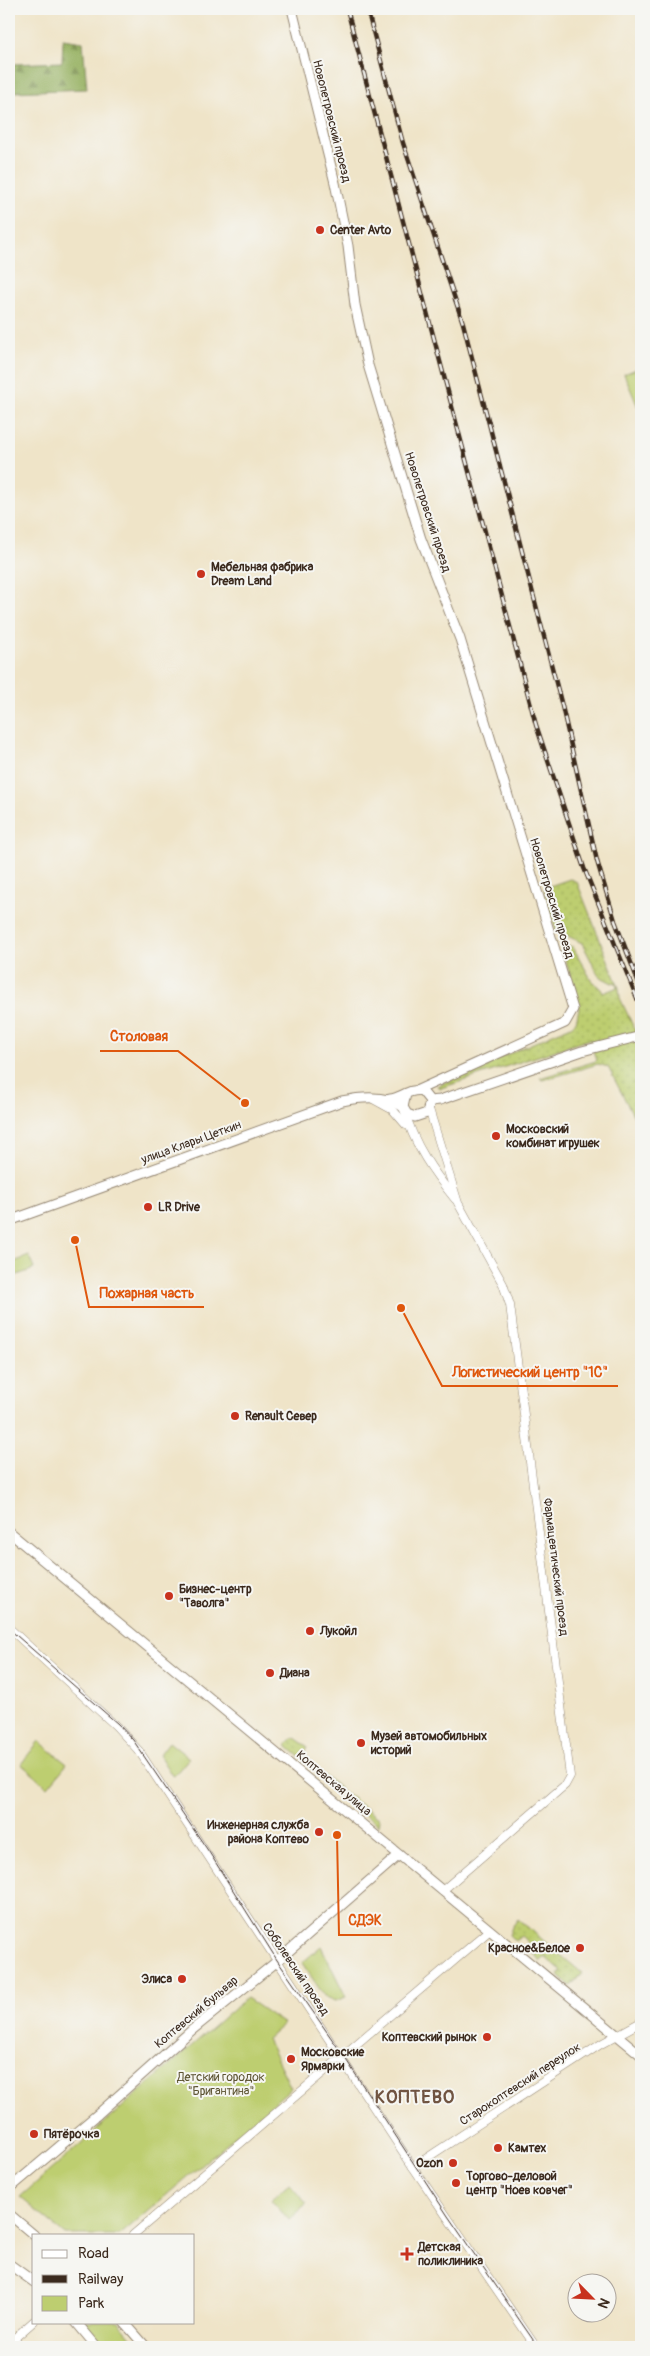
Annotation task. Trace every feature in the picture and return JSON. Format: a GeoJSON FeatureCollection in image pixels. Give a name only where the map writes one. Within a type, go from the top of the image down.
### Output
{"type":"FeatureCollection","features":[{"type":"Feature","properties":{"kind":"street","name":"Новопетровский проезд"},"geometry":{"type":"LineString","coordinates":[[292,9],[335,183],[348,246],[355,305],[368,365],[421,539],[460,639],[573,1009],[572,1015],[565,1023],[418,1090]]}},
{"type":"Feature","properties":{"kind":"street"},"geometry":{"type":"LineString","coordinates":[[430,1105],[426,1093],[418,1090],[406,1094],[404,1109],[411,1116],[419,1117],[430,1105],[440,1100],[582,1051],[641,1036]]}},
{"type":"Feature","properties":{"kind":"street","name":"улица Клары Цеткин"},"geometry":{"type":"LineString","coordinates":[[9,1221],[321,1108],[342,1102],[368,1098],[384,1099],[406,1094]]}},
{"type":"Feature","properties":{"kind":"street","name":"Фармацевтический проезд"},"geometry":{"type":"LineString","coordinates":[[368,1098],[393,1110],[409,1129],[438,1176],[458,1203],[503,1284],[510,1305],[570,1776],[565,1785],[442,1891]]}},
{"type":"Feature","properties":{"kind":"street","name":"улица Клары Цеткин"},"geometry":{"type":"LineString","coordinates":[[384,1099],[404,1109]]}},
{"type":"Feature","properties":{"kind":"street","name":"Фармацевтический проезд"},"geometry":{"type":"LineString","coordinates":[[430,1105],[458,1203]]}},
{"type":"Feature","properties":{"kind":"street","name":"Фармацевтический проезд"},"geometry":{"type":"LineString","coordinates":[[404,1109],[409,1129]]}},
{"type":"Feature","properties":{"kind":"street","name":"Коптевская улица"},"geometry":{"type":"LineString","coordinates":[[9,1532],[299,1770],[641,2055]]}},
{"type":"Feature","properties":{"kind":"street","name":"Соболевский проезд"},"geometry":{"type":"LineString","coordinates":[[9,1628],[132,1741],[413,2167],[536,2347]]}},
{"type":"Feature","properties":{"kind":"street","name":"Коптевский бульвар"},"geometry":{"type":"LineString","coordinates":[[9,2189],[98,2114],[192,2030],[276,1961],[399,1855]]}},
{"type":"Feature","properties":{"kind":"street"},"geometry":{"type":"LineString","coordinates":[[134,2234],[490,1930]]}},
{"type":"Feature","properties":{"kind":"street","name":"Старокоптевский переулок"},"geometry":{"type":"LineString","coordinates":[[413,2167],[617,2035],[641,2022]]}},
{"type":"Feature","properties":{"kind":"street"},"geometry":{"type":"LineString","coordinates":[[9,2214],[33,2234]]}},
{"type":"Feature","properties":{"kind":"street"},"geometry":{"type":"LineString","coordinates":[[9,2264],[32,2281]]}},
{"type":"Feature","properties":{"kind":"street"},"geometry":{"type":"LineString","coordinates":[[9,2343],[32,2323]]}},
{"type":"Feature","properties":{"kind":"street"},"geometry":{"type":"LineString","coordinates":[[78,2324],[97,2347]]}},
{"type":"Feature","properties":{"kind":"street"},"geometry":{"type":"LineString","coordinates":[[126,2324],[146,2347]]}},
{"type":"Feature","properties":{"kind":"green space"},"geometry":{"type":"Polygon","coordinates":[[[63,39],[83,42],[87,89],[13,92],[13,64],[62,62],[63,39]]]}},
{"type":"Feature","properties":{"kind":"green space"},"geometry":{"type":"Polygon","coordinates":[[[641,367],[641,405],[638,407],[624,374],[641,367]]]}},
{"type":"Feature","properties":{"kind":"green space"},"geometry":{"type":"Polygon","coordinates":[[[570,879],[577,882],[619,988],[620,998],[641,1043],[641,1130],[608,1067],[598,1064],[543,1080],[540,1078],[596,1061],[590,1039],[441,1088],[437,1086],[571,1026],[576,1022],[579,1008],[562,947],[564,945],[573,947],[592,981],[603,993],[618,987],[615,982],[612,983],[599,976],[582,943],[556,930],[544,888],[570,879]]]}},
{"type":"Feature","properties":{"kind":"green space"},"geometry":{"type":"Polygon","coordinates":[[[29,1256],[34,1269],[9,1278],[9,1264],[29,1256]]]}},
{"type":"Feature","properties":{"kind":"green space"},"geometry":{"type":"Polygon","coordinates":[[[293,1738],[308,1747],[305,1752],[308,1759],[326,1777],[379,1819],[378,1825],[288,1747],[287,1744],[293,1738]]]}},
{"type":"Feature","properties":{"kind":"green space"},"geometry":{"type":"Polygon","coordinates":[[[39,1741],[67,1764],[48,1787],[21,1764],[39,1741]]]}},
{"type":"Feature","properties":{"kind":"green space"},"geometry":{"type":"Polygon","coordinates":[[[169,1742],[189,1758],[174,1776],[159,1755],[169,1742]]]}},
{"type":"Feature","properties":{"kind":"green space"},"geometry":{"type":"Polygon","coordinates":[[[518,1919],[582,1973],[571,1986],[558,1975],[561,1971],[545,1957],[541,1961],[529,1950],[532,1946],[521,1936],[515,1941],[509,1935],[518,1919]]]}},
{"type":"Feature","properties":{"kind":"green space"},"geometry":{"type":"Polygon","coordinates":[[[321,1946],[346,1997],[335,2001],[325,1997],[302,1963],[321,1946]]]}},
{"type":"Feature","properties":{"kind":"green space","name":"Детский городок \"Бригантина\""},"geometry":{"type":"Polygon","coordinates":[[[246,1998],[284,2024],[267,2039],[291,2088],[121,2234],[64,2234],[20,2197],[246,1998]]]}},
{"type":"Feature","properties":{"kind":"green space"},"geometry":{"type":"Polygon","coordinates":[[[289,2184],[307,2204],[289,2220],[271,2200],[289,2184]]]}},
{"type":"Feature","properties":{"kind":"green space"},"geometry":{"type":"Polygon","coordinates":[[[84,2324],[121,2324],[140,2347],[104,2347],[84,2324]]]}},
{"type":"Feature","properties":{"kind":"tram line"},"geometry":{"type":"LineString","coordinates":[[9,1629],[118,1724],[133,1740],[209,1852],[277,1960],[343,2055],[448,2216],[538,2347]]}},
{"type":"Feature","properties":{"kind":"railway"},"geometry":{"type":"LineString","coordinates":[[347,9],[536,725],[584,868],[641,1008]]}},
{"type":"Feature","properties":{"kind":"railway"},"geometry":{"type":"LineString","coordinates":[[367,9],[403,143],[463,323],[562,706],[597,861],[615,921],[640,986]]}},
{"type":"Feature","properties":{"kind":"place","name":"Center Avto"},"geometry":{"type":"Point","coordinates":[320,230]}},
{"type":"Feature","properties":{"kind":"place","name":"Мебельная фабрика Dream Land"},"geometry":{"type":"Point","coordinates":[201,574]}},
{"type":"Feature","properties":{"kind":"place","name":"Столовая"},"geometry":{"type":"Point","coordinates":[245,1103]}},
{"type":"Feature","properties":{"kind":"place","name":"Московский комбинат игрушек"},"geometry":{"type":"Point","coordinates":[496,1136]}},
{"type":"Feature","properties":{"kind":"place","name":"LR Drive"},"geometry":{"type":"Point","coordinates":[148,1207]}},
{"type":"Feature","properties":{"kind":"place","name":"Пожарная часть"},"geometry":{"type":"Point","coordinates":[75,1240]}},
{"type":"Feature","properties":{"kind":"place","name":"Логистический центр \"1С\""},"geometry":{"type":"Point","coordinates":[401,1308]}},
{"type":"Feature","properties":{"kind":"place","name":"Renault Север"},"geometry":{"type":"Point","coordinates":[235,1416]}},
{"type":"Feature","properties":{"kind":"place","name":"Бизнес-центр \"Таволга\""},"geometry":{"type":"Point","coordinates":[169,1596]}},
{"type":"Feature","properties":{"kind":"place","name":"Лукойл"},"geometry":{"type":"Point","coordinates":[310,1631]}},
{"type":"Feature","properties":{"kind":"place","name":"Диана"},"geometry":{"type":"Point","coordinates":[270,1673]}},
{"type":"Feature","properties":{"kind":"place","name":"Музей автомобильных историй"},"geometry":{"type":"Point","coordinates":[361,1743]}},
{"type":"Feature","properties":{"kind":"place","name":"Инженерная служба района Коптево"},"geometry":{"type":"Point","coordinates":[319,1832]}},
{"type":"Feature","properties":{"kind":"place","name":"СДЭК"},"geometry":{"type":"Point","coordinates":[337,1835]}},
{"type":"Feature","properties":{"kind":"place","name":"Красное&Белое"},"geometry":{"type":"Point","coordinates":[580,1948]}},
{"type":"Feature","properties":{"kind":"place","name":"Элиса"},"geometry":{"type":"Point","coordinates":[182,1979]}},
{"type":"Feature","properties":{"kind":"place","name":"Коптевский рынок"},"geometry":{"type":"Point","coordinates":[487,2037]}},
{"type":"Feature","properties":{"kind":"place","name":"Московские Ярмарки"},"geometry":{"type":"Point","coordinates":[291,2059]}},
{"type":"Feature","properties":{"kind":"place","name":"Пятёрочка"},"geometry":{"type":"Point","coordinates":[34,2134]}},
{"type":"Feature","properties":{"kind":"place","name":"Камтех"},"geometry":{"type":"Point","coordinates":[498,2148]}},
{"type":"Feature","properties":{"kind":"place","name":"Ozon"},"geometry":{"type":"Point","coordinates":[453,2163]}},
{"type":"Feature","properties":{"kind":"place","name":"Торгово-деловой центр \"Ноев ковчег\""},"geometry":{"type":"Point","coordinates":[456,2183]}},
{"type":"Feature","properties":{"kind":"place","name":"Детская поликлиника"},"geometry":{"type":"Point","coordinates":[407,2254]}},
{"type":"Feature","properties":{"kind":"district","name":"КОПТЕВО"},"geometry":{"type":"Point","coordinates":[415,2097]}}]}
